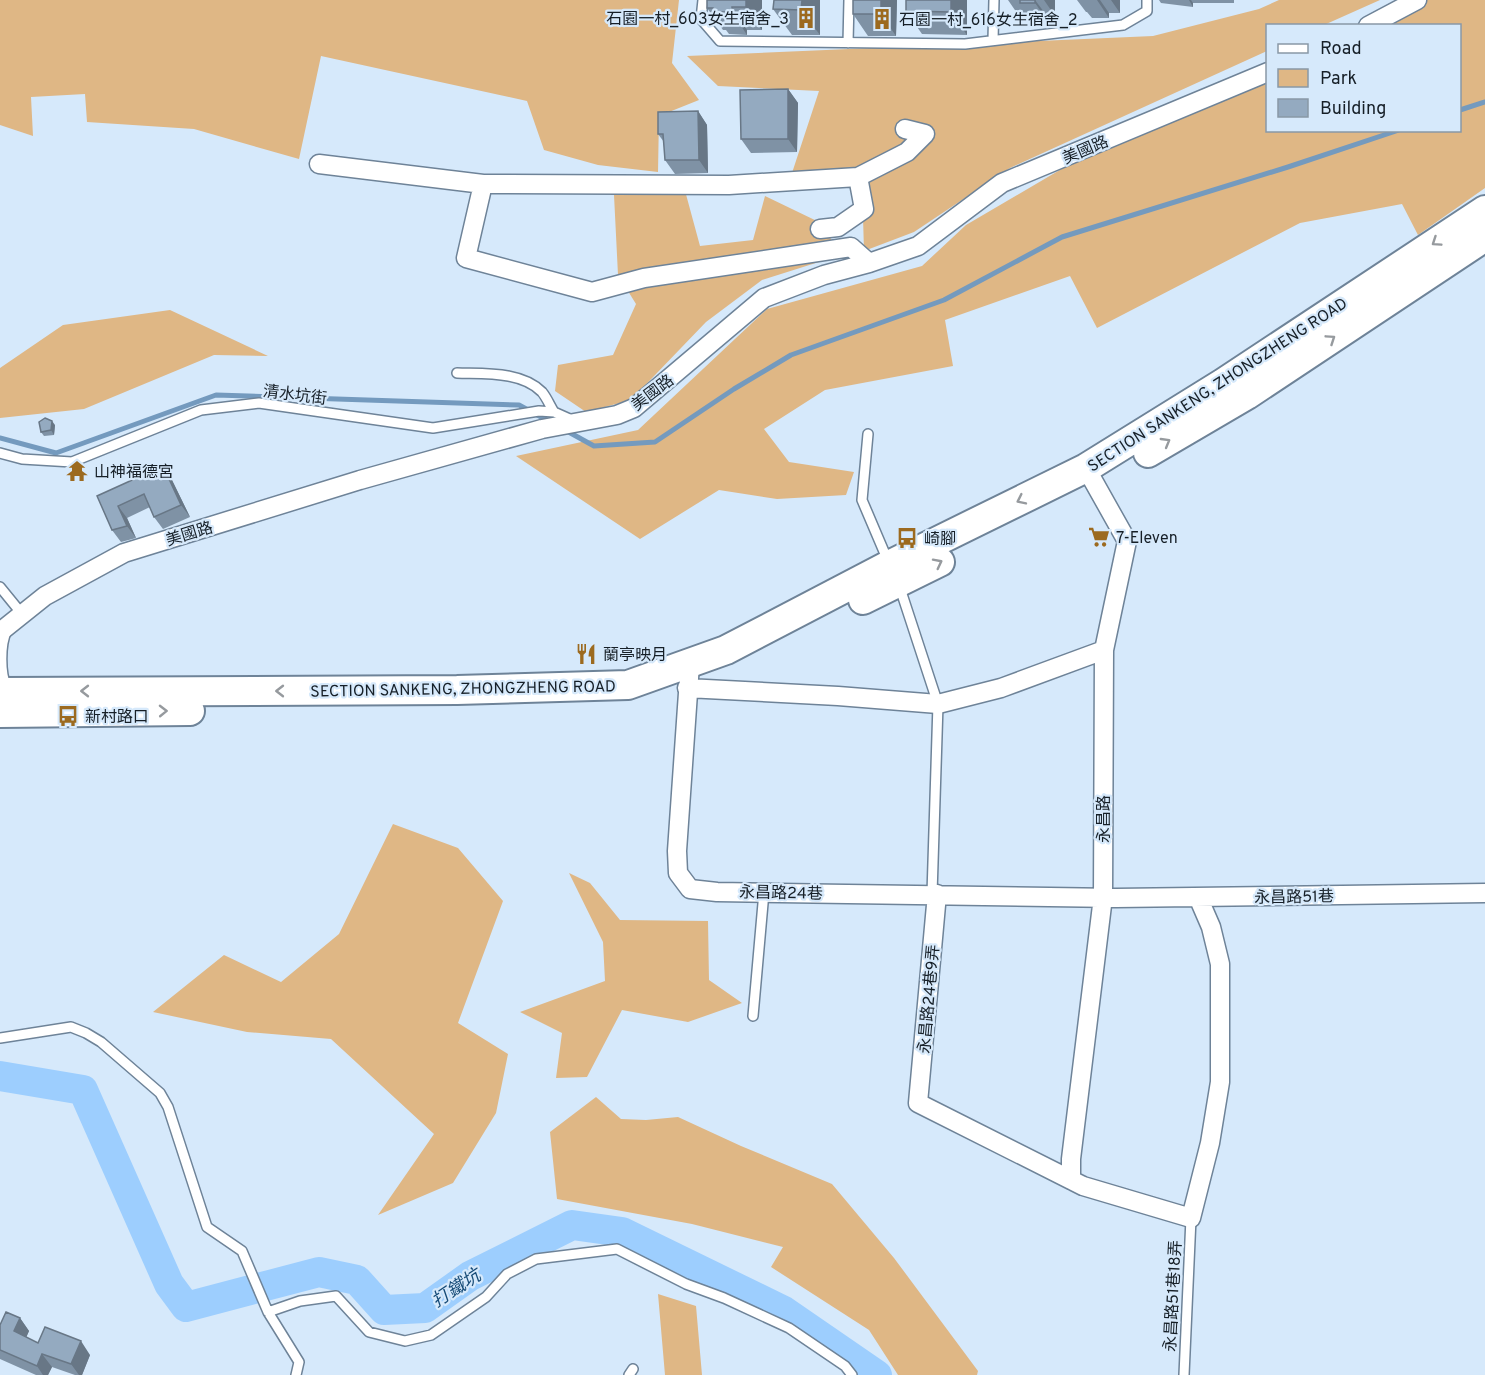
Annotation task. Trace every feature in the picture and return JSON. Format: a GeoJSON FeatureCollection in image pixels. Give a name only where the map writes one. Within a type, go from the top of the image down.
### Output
{"type":"FeatureCollection","features":[{"type":"Feature","properties":{"kind":"main road","name":"SECTION SANKENG, ZHONGZHENG ROAD"},"geometry":{"type":"LineString","coordinates":[[1091,476],[1223,383],[1485,210]]}},
{"type":"Feature","properties":{"kind":"main road","name":"SECTION SANKENG, ZHONGZHENG ROAD"},"geometry":{"type":"LineString","coordinates":[[4,699],[379,709],[592,704],[662,689],[688,677],[730,665],[894,574],[1247,395],[1485,237]]}},
{"type":"Feature","properties":{"kind":"street"},"geometry":{"type":"LineString","coordinates":[[1372,24],[1417,0]]}},
{"type":"Feature","properties":{"kind":"street","name":"美國路"},"geometry":{"type":"LineString","coordinates":[[11,623],[45,596],[124,553],[360,480],[541,420],[617,415],[634,408],[764,298],[824,275],[918,246],[1002,183],[1266,73]]}},
{"type":"Feature","properties":{"kind":"street"},"geometry":{"type":"LineString","coordinates":[[320,164],[483,184],[729,185],[858,177],[907,152],[925,134],[905,129]]}},
{"type":"Feature","properties":{"kind":"street"},"geometry":{"type":"LineString","coordinates":[[820,229],[838,227],[864,209],[858,177]]}},
{"type":"Feature","properties":{"kind":"street"},"geometry":{"type":"LineString","coordinates":[[483,184],[466,258],[592,292],[644,278],[851,247],[869,263]]}},
{"type":"Feature","properties":{"kind":"street","name":"永昌路"},"geometry":{"type":"LineString","coordinates":[[1071,1180],[1071,1159],[1103,897],[1104,650],[1127,541],[1091,476]]}},
{"type":"Feature","properties":{"kind":"street"},"geometry":{"type":"LineString","coordinates":[[688,677],[838,696],[938,704],[1001,688],[1104,650]]}},
{"type":"Feature","properties":{"kind":"street","name":"永昌路24巷"},"geometry":{"type":"LineString","coordinates":[[688,677],[677,851],[678,873],[690,889],[1103,897]]}},
{"type":"Feature","properties":{"kind":"street","name":"永昌路51巷"},"geometry":{"type":"LineString","coordinates":[[1103,897],[1485,893]]}},
{"type":"Feature","properties":{"kind":"street","name":"永昌路24巷9弄"},"geometry":{"type":"LineString","coordinates":[[935,894],[918,1103],[1071,1180]]}},
{"type":"Feature","properties":{"kind":"street"},"geometry":{"type":"LineString","coordinates":[[1071,1180],[1083,1186],[1191,1218],[1210,1143],[1220,1082],[1220,964],[1210,927],[1198,897]]}},
{"type":"Feature","properties":{"kind":"lane"},"geometry":{"type":"LineString","coordinates":[[703,0],[701,19],[720,40],[965,44],[1123,26],[1147,11],[1147,0]]}},
{"type":"Feature","properties":{"kind":"lane"},"geometry":{"type":"LineString","coordinates":[[848,43],[849,0]]}},
{"type":"Feature","properties":{"kind":"lane"},"geometry":{"type":"LineString","coordinates":[[993,40],[994,0]]}},
{"type":"Feature","properties":{"kind":"lane"},"geometry":{"type":"LineString","coordinates":[[457,373],[505,376],[527,382],[542,393],[566,419]]}},
{"type":"Feature","properties":{"kind":"lane","name":"清水坑街"},"geometry":{"type":"LineString","coordinates":[[0,453],[22,459],[72,462],[201,410],[259,403],[434,428],[523,414],[541,420]]}},
{"type":"Feature","properties":{"kind":"lane"},"geometry":{"type":"LineString","coordinates":[[868,434],[862,500],[894,574],[938,704],[935,894]]}},
{"type":"Feature","properties":{"kind":"lane"},"geometry":{"type":"LineString","coordinates":[[0,587],[11,623],[0,646],[2,680],[5,686],[4,699]]}},
{"type":"Feature","properties":{"kind":"lane"},"geometry":{"type":"LineString","coordinates":[[753,1016],[764,892]]}},
{"type":"Feature","properties":{"kind":"lane"},"geometry":{"type":"LineString","coordinates":[[0,1038],[71,1027],[101,1042],[160,1093],[168,1107],[207,1227],[242,1251],[268,1312],[299,1362],[296,1375]]}},
{"type":"Feature","properties":{"kind":"lane","name":"永昌路51巷18弄"},"geometry":{"type":"LineString","coordinates":[[1184,1375],[1191,1218]]}},
{"type":"Feature","properties":{"kind":"lane"},"geometry":{"type":"LineString","coordinates":[[268,1312],[300,1300],[336,1296],[369,1332],[405,1341],[431,1335],[486,1296],[507,1274],[536,1259],[617,1250],[686,1284],[724,1298],[789,1328],[845,1366],[852,1375]]}},
{"type":"Feature","properties":{"kind":"green space"},"geometry":{"type":"Polygon","coordinates":[[[0,0],[679,0],[672,63],[699,100],[659,116],[658,172],[598,165],[544,150],[527,101],[321,56],[299,159],[194,129],[87,122],[85,94],[31,97],[33,136],[0,125],[0,0]]]}},
{"type":"Feature","properties":{"kind":"green space"},"geometry":{"type":"Polygon","coordinates":[[[1279,0],[1380,0],[1326,24],[1266,24],[1266,51],[1010,168],[914,232],[864,251],[862,183],[791,176],[819,91],[718,86],[687,56],[1153,36],[1259,9],[1279,0]]]}},
{"type":"Feature","properties":{"kind":"green space"},"geometry":{"type":"Polygon","coordinates":[[[1426,0],[1485,0],[1485,188],[1418,235],[1402,204],[1300,223],[1097,328],[1070,276],[945,320],[953,366],[825,390],[764,429],[789,462],[854,472],[846,495],[777,499],[719,490],[640,539],[516,456],[638,430],[767,309],[922,266],[966,225],[1070,164],[1266,73],[1266,132],[1461,132],[1461,24],[1372,24],[1426,0]]]}},
{"type":"Feature","properties":{"kind":"green space"},"geometry":{"type":"Polygon","coordinates":[[[684,187],[700,246],[753,240],[765,196],[821,223],[841,255],[762,280],[706,322],[631,400],[586,412],[555,391],[558,365],[613,355],[636,304],[618,275],[614,195],[684,187]]]}},
{"type":"Feature","properties":{"kind":"green space"},"geometry":{"type":"Polygon","coordinates":[[[170,310],[268,356],[214,355],[84,409],[0,418],[0,368],[63,325],[170,310]]]}},
{"type":"Feature","properties":{"kind":"green space"},"geometry":{"type":"Polygon","coordinates":[[[393,824],[458,848],[503,901],[458,1023],[508,1054],[496,1113],[453,1183],[378,1215],[434,1134],[331,1039],[247,1032],[153,1012],[224,955],[281,982],[339,934],[393,824]]]}},
{"type":"Feature","properties":{"kind":"green space"},"geometry":{"type":"Polygon","coordinates":[[[569,873],[590,883],[620,920],[708,921],[709,980],[742,1003],[688,1022],[622,1010],[587,1077],[556,1078],[562,1033],[520,1012],[605,981],[603,942],[569,873]]]}},
{"type":"Feature","properties":{"kind":"green space"},"geometry":{"type":"Polygon","coordinates":[[[596,1097],[621,1119],[646,1120],[678,1117],[832,1184],[894,1258],[978,1371],[977,1375],[898,1375],[869,1330],[771,1267],[783,1247],[692,1224],[557,1199],[550,1132],[596,1097]]]}},
{"type":"Feature","properties":{"kind":"green space"},"geometry":{"type":"Polygon","coordinates":[[[658,1294],[696,1306],[702,1375],[665,1375],[658,1294]]]}},
{"type":"Feature","properties":{"kind":"building"},"geometry":{"type":"Polygon","coordinates":[[[707,0],[746,0],[746,7],[732,7],[732,12],[713,12],[713,8],[707,8],[707,0]]]}},
{"type":"Feature","properties":{"kind":"building"},"geometry":{"type":"Polygon","coordinates":[[[774,0],[802,0],[801,10],[773,9],[774,0]]]}},
{"type":"Feature","properties":{"kind":"building"},"geometry":{"type":"Polygon","coordinates":[[[853,0],[881,0],[881,14],[853,14],[853,0]]]}},
{"type":"Feature","properties":{"kind":"building"},"geometry":{"type":"Polygon","coordinates":[[[906,0],[951,0],[951,12],[906,11],[906,0]]]}},
{"type":"Feature","properties":{"kind":"building"},"geometry":{"type":"Polygon","coordinates":[[[1020,0],[1035,0],[1035,3],[1020,3],[1020,0]]]}},
{"type":"Feature","properties":{"kind":"building"},"geometry":{"type":"Polygon","coordinates":[[[788,89],[788,139],[741,139],[740,90],[788,89]]]}},
{"type":"Feature","properties":{"kind":"building"},"geometry":{"type":"Polygon","coordinates":[[[698,111],[699,160],[665,160],[663,134],[658,134],[658,112],[698,111]]]}},
{"type":"Feature","properties":{"kind":"building"},"geometry":{"type":"Polygon","coordinates":[[[45,418],[52,421],[51,430],[41,432],[39,422],[45,418]]]}},
{"type":"Feature","properties":{"kind":"building"},"geometry":{"type":"Polygon","coordinates":[[[163,466],[181,505],[154,517],[144,494],[118,506],[127,526],[112,530],[97,496],[163,466]]]}},
{"type":"Feature","properties":{"kind":"building"},"geometry":{"type":"Polygon","coordinates":[[[6,1312],[20,1318],[14,1331],[38,1343],[45,1327],[81,1341],[71,1364],[42,1354],[37,1366],[0,1350],[0,1325],[6,1312]]]}},
{"type":"Feature","properties":{"kind":"waterway"},"geometry":{"type":"LineString","coordinates":[[1461,110],[1485,102]]}},
{"type":"Feature","properties":{"kind":"waterway"},"geometry":{"type":"LineString","coordinates":[[565,430],[594,446],[655,442],[734,389],[791,355],[944,300],[1062,237],[1393,132]]}},
{"type":"Feature","properties":{"kind":"waterway"},"geometry":{"type":"LineString","coordinates":[[0,438],[56,453],[216,395],[519,405],[552,423]]}},
{"type":"Feature","properties":{"kind":"waterway","name":"打鐵坑"},"geometry":{"type":"LineString","coordinates":[[0,1076],[83,1090],[169,1284],[186,1307],[319,1272],[357,1280],[384,1310],[425,1308],[470,1276],[572,1225],[622,1232],[784,1311],[877,1375]]}},
{"type":"Feature","properties":{"kind":"place","name":"石園一村_603女生宿舍_3"},"geometry":{"type":"Point","coordinates":[806,18]}},
{"type":"Feature","properties":{"kind":"place","name":"石園一村_616女生宿舍_2"},"geometry":{"type":"Point","coordinates":[882,19]}},
{"type":"Feature","properties":{"kind":"place","name":"山神福德宮"},"geometry":{"type":"Point","coordinates":[77,471]}},
{"type":"Feature","properties":{"kind":"place","name":"7-Eleven"},"geometry":{"type":"Point","coordinates":[1099,537]}},
{"type":"Feature","properties":{"kind":"place","name":"崎腳"},"geometry":{"type":"Point","coordinates":[907,538]}},
{"type":"Feature","properties":{"kind":"place","name":"蘭亭映月"},"geometry":{"type":"Point","coordinates":[586,654]}},
{"type":"Feature","properties":{"kind":"place","name":"新村路口"},"geometry":{"type":"Point","coordinates":[68,716]}}]}
